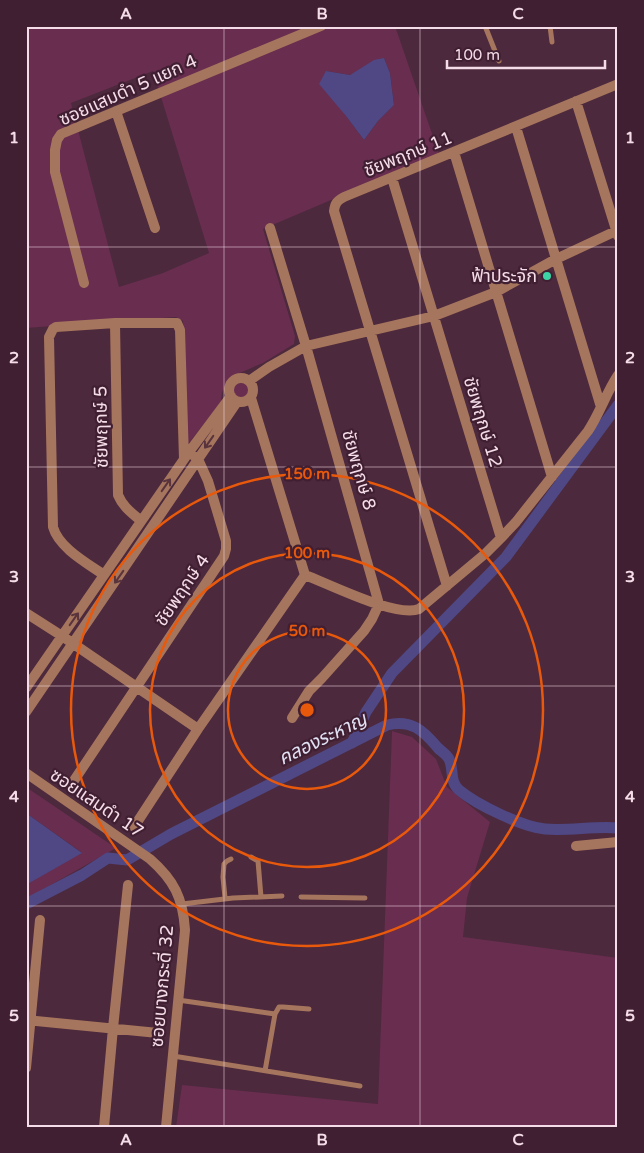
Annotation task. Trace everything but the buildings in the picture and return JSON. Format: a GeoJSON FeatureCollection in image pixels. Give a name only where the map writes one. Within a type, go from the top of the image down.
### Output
{"type":"FeatureCollection","features":[{"type":"Feature","properties":{"kind":"street","name":"ซอยแสมดำ 5 แยก 4"},"geometry":{"type":"LineString","coordinates":[[84,283],[55,172],[55,150],[57,140],[61,134],[321,26]]}},
{"type":"Feature","properties":{"kind":"street","name":"ชัยพฤกษ์ 11"},"geometry":{"type":"LineString","coordinates":[[371,332],[334,211],[337,201],[618,84]]}},
{"type":"Feature","properties":{"kind":"street"},"geometry":{"type":"LineString","coordinates":[[249,381],[306,346],[434,316],[496,292],[556,259],[617,232],[576,101]]}},
{"type":"Feature","properties":{"kind":"street"},"geometry":{"type":"LineString","coordinates":[[116,111],[155,228]]}},
{"type":"Feature","properties":{"kind":"street"},"geometry":{"type":"LineString","coordinates":[[516,127],[601,407]]}},
{"type":"Feature","properties":{"kind":"street"},"geometry":{"type":"LineString","coordinates":[[454,152],[552,477]]}},
{"type":"Feature","properties":{"kind":"street","name":"ชัยพฤกษ์ 12"},"geometry":{"type":"LineString","coordinates":[[392,178],[501,538]]}},
{"type":"Feature","properties":{"kind":"street","name":"ชัยพฤกษ์ 8"},"geometry":{"type":"LineString","coordinates":[[270,228],[306,346],[379,604]]}},
{"type":"Feature","properties":{"kind":"street"},"geometry":{"type":"LineString","coordinates":[[104,576],[60,543],[53,527],[49,337],[53,329],[56,327],[115,323],[173,322],[179,326],[186,455]]}},
{"type":"Feature","properties":{"kind":"street","name":"ชัยพฤกษ์ 5"},"geometry":{"type":"LineString","coordinates":[[115,323],[118,495],[126,508],[141,521]]}},
{"type":"Feature","properties":{"kind":"street"},"geometry":{"type":"LineString","coordinates":[[371,332],[447,586]]}},
{"type":"Feature","properties":{"kind":"street"},"geometry":{"type":"LineString","coordinates":[[305,575],[379,604],[404,611],[418,609],[501,538],[552,477],[591,426],[609,388],[618,374]]}},
{"type":"Feature","properties":{"kind":"street"},"geometry":{"type":"LineString","coordinates":[[234,399],[229,388],[234,381],[242,378],[249,381],[253,387],[251,398],[305,575]]}},
{"type":"Feature","properties":{"kind":"street"},"geometry":{"type":"LineString","coordinates":[[234,399],[247,401],[251,398]]}},
{"type":"Feature","properties":{"kind":"street"},"geometry":{"type":"LineString","coordinates":[[26,688],[186,455],[234,399]]}},
{"type":"Feature","properties":{"kind":"street"},"geometry":{"type":"LineString","coordinates":[[26,712],[135,554],[198,459],[234,399]]}},
{"type":"Feature","properties":{"kind":"street","name":"ชัยพฤกษ์ 4"},"geometry":{"type":"LineString","coordinates":[[137,687],[224,556],[226,549],[226,541],[208,481],[198,459],[186,455]]}},
{"type":"Feature","properties":{"kind":"street"},"geometry":{"type":"LineString","coordinates":[[124,546],[135,554]]}},
{"type":"Feature","properties":{"kind":"street"},"geometry":{"type":"LineString","coordinates":[[134,827],[198,729],[305,575]]}},
{"type":"Feature","properties":{"kind":"street"},"geometry":{"type":"LineString","coordinates":[[85,604],[94,611]]}},
{"type":"Feature","properties":{"kind":"street"},"geometry":{"type":"LineString","coordinates":[[292,718],[309,691],[364,630],[379,604]]}},
{"type":"Feature","properties":{"kind":"street"},"geometry":{"type":"LineString","coordinates":[[26,613],[198,729]]}},
{"type":"Feature","properties":{"kind":"street"},"geometry":{"type":"LineString","coordinates":[[34,677],[46,684]]}},
{"type":"Feature","properties":{"kind":"street"},"geometry":{"type":"LineString","coordinates":[[74,782],[137,687]]}},
{"type":"Feature","properties":{"kind":"street","name":"ซอยแสมดำ 17"},"geometry":{"type":"LineString","coordinates":[[26,773],[150,858]]}},
{"type":"Feature","properties":{"kind":"street"},"geometry":{"type":"LineString","coordinates":[[576,846],[618,842]]}},
{"type":"Feature","properties":{"kind":"street","name":"ซอยบางกระดี่ 32"},"geometry":{"type":"LineString","coordinates":[[150,858],[164,871],[175,887],[182,904],[185,930],[166,1127]]}},
{"type":"Feature","properties":{"kind":"street"},"geometry":{"type":"LineString","coordinates":[[104,1127],[128,885]]}},
{"type":"Feature","properties":{"kind":"street"},"geometry":{"type":"LineString","coordinates":[[26,1068],[28,1021],[40,920]]}},
{"type":"Feature","properties":{"kind":"street"},"geometry":{"type":"LineString","coordinates":[[28,1021],[158,1033]]}},
{"type":"Feature","properties":{"kind":"lane"},"geometry":{"type":"LineString","coordinates":[[485,26],[499,61]]}},
{"type":"Feature","properties":{"kind":"lane"},"geometry":{"type":"LineString","coordinates":[[550,26],[552,42]]}},
{"type":"Feature","properties":{"kind":"lane"},"geometry":{"type":"LineString","coordinates":[[251,857],[258,861],[261,897]]}},
{"type":"Feature","properties":{"kind":"lane"},"geometry":{"type":"LineString","coordinates":[[225,898],[224,864],[230,859]]}},
{"type":"Feature","properties":{"kind":"lane"},"geometry":{"type":"LineString","coordinates":[[182,904],[225,898],[282,896]]}},
{"type":"Feature","properties":{"kind":"lane"},"geometry":{"type":"LineString","coordinates":[[301,897],[365,898]]}},
{"type":"Feature","properties":{"kind":"lane"},"geometry":{"type":"LineString","coordinates":[[178,1000],[275,1014]]}},
{"type":"Feature","properties":{"kind":"lane"},"geometry":{"type":"LineString","coordinates":[[264,1071],[275,1014],[279,1007],[309,1009]]}},
{"type":"Feature","properties":{"kind":"lane"},"geometry":{"type":"LineString","coordinates":[[173,1056],[360,1086]]}},
{"type":"Feature","properties":{"kind":"shaded area"},"geometry":{"type":"Polygon","coordinates":[[[26,26],[395,26],[439,154],[263,229],[295,336],[294,344],[263,363],[235,375],[222,392],[221,402],[188,444],[183,321],[176,317],[26,328],[26,26]],[[384,58],[350,75],[326,71],[346,116],[364,140],[378,121],[394,105],[390,73],[384,58]],[[153,71],[71,103],[119,287],[163,273],[209,253],[153,71]]]}},
{"type":"Feature","properties":{"kind":"shaded area"},"geometry":{"type":"Polygon","coordinates":[[[384,58],[390,73],[394,105],[378,121],[364,140],[319,84],[326,71],[350,75],[374,60],[384,58]]]}},
{"type":"Feature","properties":{"kind":"shaded area"},"geometry":{"type":"Polygon","coordinates":[[[241,383],[249,391],[241,399],[233,391],[241,383]]]}},
{"type":"Feature","properties":{"kind":"shaded area"},"geometry":{"type":"Polygon","coordinates":[[[392,731],[412,737],[436,759],[447,787],[490,822],[467,898],[463,937],[618,958],[618,1127],[176,1127],[182,1085],[378,1104],[392,731]]]}},
{"type":"Feature","properties":{"kind":"shaded area"},"geometry":{"type":"Polygon","coordinates":[[[26,787],[116,848],[26,899],[26,885],[81,852],[26,813],[26,787]]]}},
{"type":"Feature","properties":{"kind":"shaded area"},"geometry":{"type":"Polygon","coordinates":[[[26,813],[82,853],[26,885],[26,813]]]}},
{"type":"Feature","properties":{"kind":"waterway"},"geometry":{"type":"LineString","coordinates":[[352,743],[366,712],[392,673],[506,557],[618,405]]}},
{"type":"Feature","properties":{"kind":"waterway","name":"คลองระหาญ"},"geometry":{"type":"LineString","coordinates":[[26,904],[82,875],[108,858],[127,860],[171,834],[387,725],[410,725],[422,731],[449,759],[454,783],[459,790],[500,814],[525,824],[545,829],[618,828]]}},
{"type":"Feature","properties":{"kind":"place","name":"ฟ้าประจัก"},"geometry":{"type":"Point","coordinates":[547,276]}}]}
